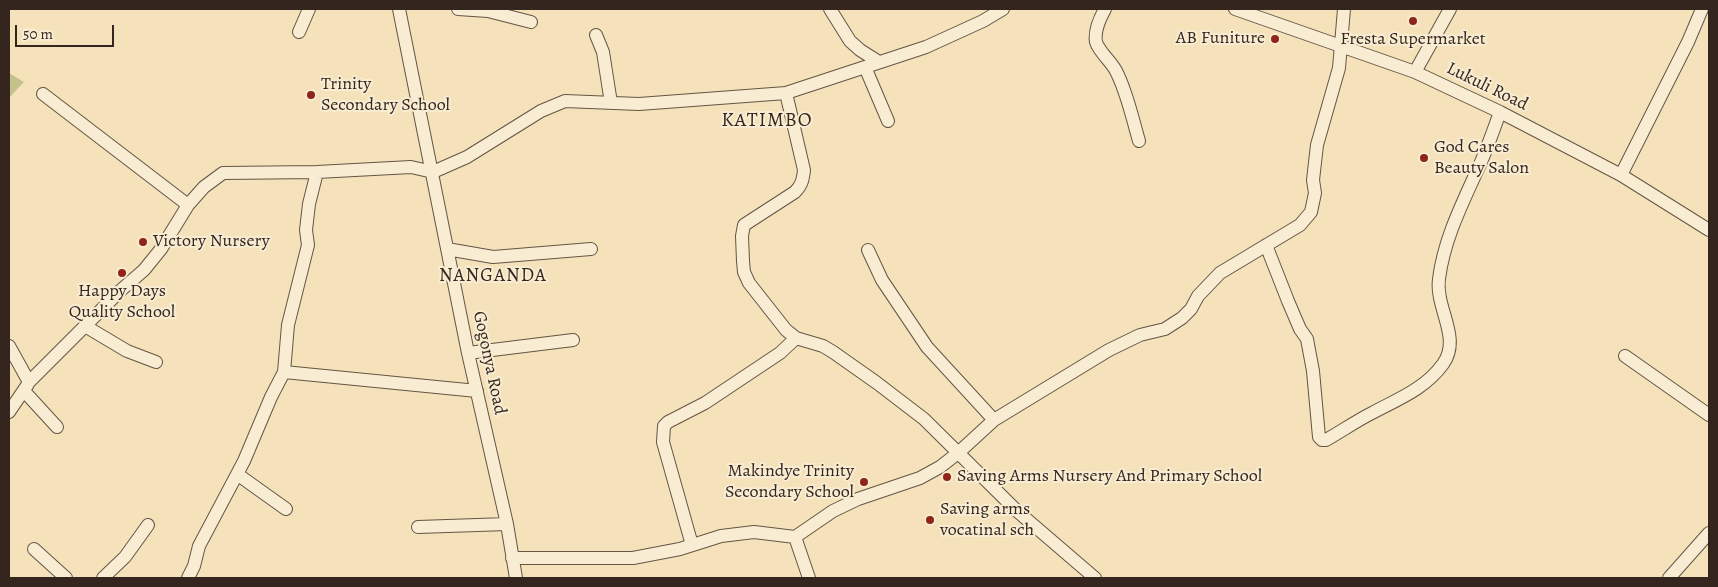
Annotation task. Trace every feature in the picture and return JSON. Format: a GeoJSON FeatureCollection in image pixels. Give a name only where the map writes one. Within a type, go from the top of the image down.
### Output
{"type":"FeatureCollection","features":[{"type":"Feature","properties":{"kind":"street"},"geometry":{"type":"LineString","coordinates":[[299,32],[309,9]]}},
{"type":"Feature","properties":{"kind":"street","name":"Gogonya Road"},"geometry":{"type":"LineString","coordinates":[[399,9],[468,353],[507,524],[516,578]]}},
{"type":"Feature","properties":{"kind":"street"},"geometry":{"type":"LineString","coordinates":[[458,9],[488,12],[531,22]]}},
{"type":"Feature","properties":{"kind":"street"},"geometry":{"type":"LineString","coordinates":[[830,9],[850,41],[879,62]]}},
{"type":"Feature","properties":{"kind":"street"},"geometry":{"type":"LineString","coordinates":[[9,412],[27,386],[121,290],[144,270],[161,249],[188,205],[204,187],[223,173],[317,172],[412,167],[433,172],[468,157],[541,111],[565,102],[639,104],[786,94],[926,47],[983,21],[1002,9]]}},
{"type":"Feature","properties":{"kind":"street"},"geometry":{"type":"LineString","coordinates":[[1105,9],[1099,20],[1096,42],[1116,71],[1128,100],[1139,141]]}},
{"type":"Feature","properties":{"kind":"street"},"geometry":{"type":"LineString","coordinates":[[512,558],[633,558],[692,545],[721,536],[754,532],[795,537],[833,511],[858,499],[920,478],[940,467],[994,420],[1108,350],[1140,336],[1165,329],[1182,318],[1191,310],[1198,296],[1220,273],[1300,225],[1311,212],[1315,194],[1314,180],[1317,145],[1339,68],[1344,9]]}},
{"type":"Feature","properties":{"kind":"street"},"geometry":{"type":"LineString","coordinates":[[1415,72],[1450,9]]}},
{"type":"Feature","properties":{"kind":"street"},"geometry":{"type":"LineString","coordinates":[[1621,175],[1688,42],[1702,9]]}},
{"type":"Feature","properties":{"kind":"street","name":"Lukuli Road"},"geometry":{"type":"LineString","coordinates":[[1241,10],[1415,72],[1500,112],[1621,175],[1709,230]]}},
{"type":"Feature","properties":{"kind":"street"},"geometry":{"type":"LineString","coordinates":[[596,35],[603,52],[611,103]]}},
{"type":"Feature","properties":{"kind":"street"},"geometry":{"type":"LineString","coordinates":[[865,67],[888,121]]}},
{"type":"Feature","properties":{"kind":"street"},"geometry":{"type":"LineString","coordinates":[[43,94],[188,205]]}},
{"type":"Feature","properties":{"kind":"street"},"geometry":{"type":"LineString","coordinates":[[786,94],[804,170],[800,187],[795,192],[744,225],[742,236],[744,272],[749,283],[786,330],[796,338],[823,346],[833,352],[924,419],[1016,511],[1095,578]]}},
{"type":"Feature","properties":{"kind":"street"},"geometry":{"type":"LineString","coordinates":[[1266,245],[1291,308],[1307,339],[1313,371],[1319,437],[1322,440],[1326,440],[1412,392],[1427,381],[1444,363],[1449,352],[1450,339],[1439,301],[1438,282],[1442,261],[1462,202],[1481,162],[1500,112]]}},
{"type":"Feature","properties":{"kind":"street"},"geometry":{"type":"LineString","coordinates":[[188,578],[194,566],[199,546],[237,474],[284,372],[288,326],[308,245],[306,230],[309,204],[317,172]]}},
{"type":"Feature","properties":{"kind":"street"},"geometry":{"type":"LineString","coordinates":[[447,249],[493,257],[591,249]]}},
{"type":"Feature","properties":{"kind":"street"},"geometry":{"type":"LineString","coordinates":[[868,250],[882,280],[927,347],[994,420]]}},
{"type":"Feature","properties":{"kind":"street"},"geometry":{"type":"LineString","coordinates":[[85,326],[127,351],[156,362]]}},
{"type":"Feature","properties":{"kind":"street"},"geometry":{"type":"LineString","coordinates":[[692,545],[663,442],[664,426],[668,422],[705,403],[780,353],[796,338]]}},
{"type":"Feature","properties":{"kind":"street"},"geometry":{"type":"LineString","coordinates":[[468,353],[573,340]]}},
{"type":"Feature","properties":{"kind":"street"},"geometry":{"type":"LineString","coordinates":[[9,346],[27,386],[57,427]]}},
{"type":"Feature","properties":{"kind":"street"},"geometry":{"type":"LineString","coordinates":[[1624,356],[1709,415]]}},
{"type":"Feature","properties":{"kind":"street"},"geometry":{"type":"LineString","coordinates":[[284,372],[477,392]]}},
{"type":"Feature","properties":{"kind":"street"},"geometry":{"type":"LineString","coordinates":[[237,474],[286,509]]}},
{"type":"Feature","properties":{"kind":"street"},"geometry":{"type":"LineString","coordinates":[[418,527],[507,524]]}},
{"type":"Feature","properties":{"kind":"street"},"geometry":{"type":"LineString","coordinates":[[103,578],[125,557],[148,525]]}},
{"type":"Feature","properties":{"kind":"street"},"geometry":{"type":"LineString","coordinates":[[1669,578],[1709,533]]}},
{"type":"Feature","properties":{"kind":"street"},"geometry":{"type":"LineString","coordinates":[[795,537],[809,578]]}},
{"type":"Feature","properties":{"kind":"street"},"geometry":{"type":"LineString","coordinates":[[34,550],[66,578]]}},
{"type":"Feature","properties":{"kind":"shaded area"},"geometry":{"type":"Polygon","coordinates":[[[9,73],[24,82],[9,98],[9,73]]]}},
{"type":"Feature","properties":{"kind":"place","name":"Fresta Supermarket"},"geometry":{"type":"Point","coordinates":[1413,21]}},
{"type":"Feature","properties":{"kind":"place","name":"AB Funiture"},"geometry":{"type":"Point","coordinates":[1275,39]}},
{"type":"Feature","properties":{"kind":"place","name":"Trinity Secondary School"},"geometry":{"type":"Point","coordinates":[311,95]}},
{"type":"Feature","properties":{"kind":"place","name":"God Cares Beauty Salon"},"geometry":{"type":"Point","coordinates":[1424,158]}},
{"type":"Feature","properties":{"kind":"place","name":"Victory Nursery"},"geometry":{"type":"Point","coordinates":[143,242]}},
{"type":"Feature","properties":{"kind":"place","name":"Happy Days Quality School"},"geometry":{"type":"Point","coordinates":[122,273]}},
{"type":"Feature","properties":{"kind":"place","name":"Saving Arms Nursery And Primary School"},"geometry":{"type":"Point","coordinates":[947,477]}},
{"type":"Feature","properties":{"kind":"place","name":"Makindye Trinity Secondary School"},"geometry":{"type":"Point","coordinates":[864,482]}},
{"type":"Feature","properties":{"kind":"place","name":"Saving arms vocatinal sch"},"geometry":{"type":"Point","coordinates":[930,520]}},
{"type":"Feature","properties":{"kind":"district","name":"KATIMBO"},"geometry":{"type":"Point","coordinates":[767,121]}},
{"type":"Feature","properties":{"kind":"district","name":"NANGANDA"},"geometry":{"type":"Point","coordinates":[493,276]}}]}
